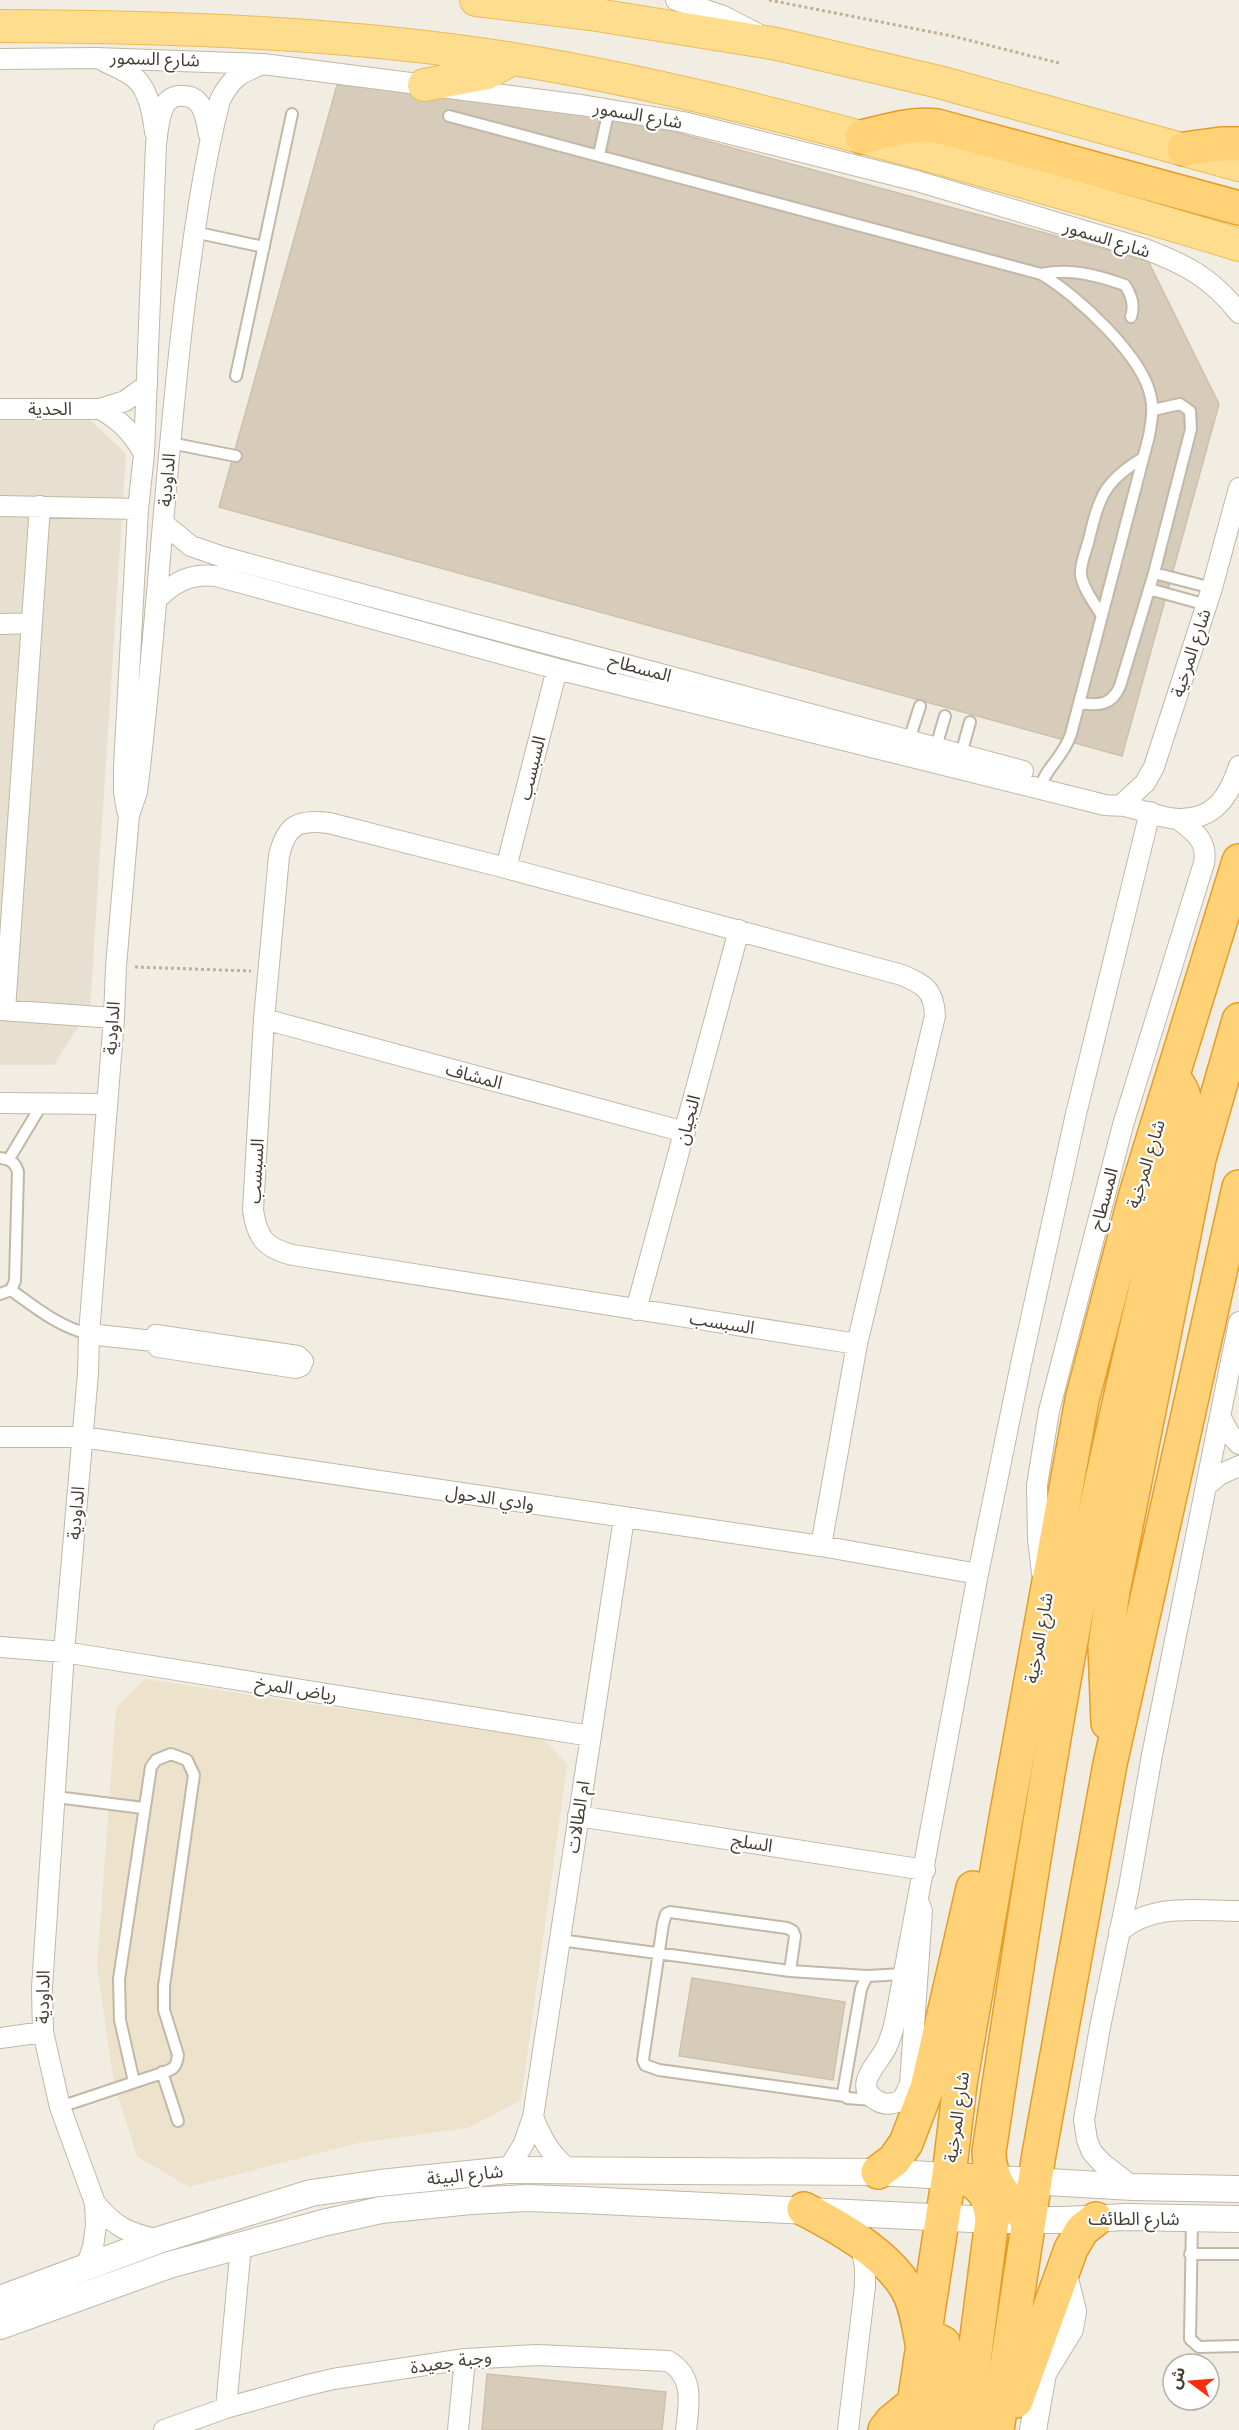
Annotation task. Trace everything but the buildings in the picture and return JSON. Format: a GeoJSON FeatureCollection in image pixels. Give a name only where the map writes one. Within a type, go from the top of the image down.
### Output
{"type":"FeatureCollection","features":[{"type":"Feature","properties":{"kind":"highway"},"geometry":{"type":"LineString","coordinates":[[862,137],[906,126],[920,124],[937,126],[1239,208]]}},
{"type":"Feature","properties":{"kind":"highway"},"geometry":{"type":"LineString","coordinates":[[1184,149],[1239,144]]}},
{"type":"Feature","properties":{"kind":"highway","name":"شارع المرخية"},"geometry":{"type":"LineString","coordinates":[[912,2416],[949,2175],[960,2084],[1082,1400],[1136,1194],[1239,861]]}},
{"type":"Feature","properties":{"kind":"highway"},"geometry":{"type":"LineString","coordinates":[[1110,1764],[1105,1646],[1113,1591],[1200,1159],[1239,1020]]}},
{"type":"Feature","properties":{"kind":"highway"},"geometry":{"type":"LineString","coordinates":[[1029,2219],[1007,2199],[993,2178],[989,2164],[989,2152],[1040,1823],[1092,1531],[1132,1339],[1185,1114],[1186,1100],[1181,1087],[1172,1077]]}},
{"type":"Feature","properties":{"kind":"highway"},"geometry":{"type":"LineString","coordinates":[[997,2430],[1035,2181],[1110,1764],[1237,1213]]}},
{"type":"Feature","properties":{"kind":"highway"},"geometry":{"type":"LineString","coordinates":[[878,2172],[899,2152],[916,2120],[927,2088],[981,1853],[989,1843],[1003,1834]]}},
{"type":"Feature","properties":{"kind":"highway"},"geometry":{"type":"LineString","coordinates":[[949,2175],[972,2182],[983,2191],[991,2206],[992,2220],[965,2430]]}},
{"type":"Feature","properties":{"kind":"highway"},"geometry":{"type":"LineString","coordinates":[[804,2209],[860,2241],[894,2273],[907,2289],[923,2348],[935,2339],[943,2343],[945,2347],[936,2430]]}},
{"type":"Feature","properties":{"kind":"highway"},"geometry":{"type":"LineString","coordinates":[[1004,2430],[1076,2239],[1082,2230],[1096,2218]]}},
{"type":"Feature","properties":{"kind":"highway"},"geometry":{"type":"LineString","coordinates":[[885,2430],[891,2422],[912,2416]]}},
{"type":"Feature","properties":{"kind":"main road"},"geometry":{"type":"LineString","coordinates":[[476,0],[591,14],[777,44],[939,82],[1239,165]]}},
{"type":"Feature","properties":{"kind":"main road","name":"شارع السمور"},"geometry":{"type":"LineString","coordinates":[[0,26],[160,27],[302,36],[442,49],[512,59],[723,101],[862,137],[1239,244]]}},
{"type":"Feature","properties":{"kind":"main road"},"geometry":{"type":"LineString","coordinates":[[423,85],[487,73],[512,59]]}},
{"type":"Feature","properties":{"kind":"street"},"geometry":{"type":"LineString","coordinates":[[676,0],[723,16],[777,44]]}},
{"type":"Feature","properties":{"kind":"street","name":"شارع السمور"},"geometry":{"type":"LineString","coordinates":[[0,59],[96,58],[263,64],[609,109],[682,122],[917,181],[1144,249],[1174,260],[1198,273],[1223,292],[1239,313]]}},
{"type":"Feature","properties":{"kind":"street","name":"الداودية"},"geometry":{"type":"LineString","coordinates":[[96,58],[129,74],[141,85],[149,105],[156,144]]}},
{"type":"Feature","properties":{"kind":"street","name":"الداودية"},"geometry":{"type":"LineString","coordinates":[[86,2267],[93,2247],[96,2225],[95,2203],[60,2107],[43,2032],[45,1931],[56,1797],[64,1652],[83,1437],[114,1018],[116,966],[129,815],[137,792],[161,559],[177,367],[194,232],[220,100],[228,84],[241,73],[263,64]]}},
{"type":"Feature","properties":{"kind":"street","name":"الداودية"},"geometry":{"type":"LineString","coordinates":[[129,815],[124,792],[124,767],[138,509],[144,454],[156,144],[165,104],[181,95],[199,102],[206,118],[210,145]]}},
{"type":"Feature","properties":{"kind":"street","name":"الحدية"},"geometry":{"type":"LineString","coordinates":[[0,409],[100,409],[125,400],[147,385]]}},
{"type":"Feature","properties":{"kind":"street"},"geometry":{"type":"LineString","coordinates":[[100,409],[126,427],[144,454]]}},
{"type":"Feature","properties":{"kind":"street","name":"شارع المرخية"},"geometry":{"type":"LineString","coordinates":[[1121,805],[1145,783],[1154,767],[1209,597],[1239,488]]}},
{"type":"Feature","properties":{"kind":"street"},"geometry":{"type":"LineString","coordinates":[[0,506],[138,509]]}},
{"type":"Feature","properties":{"kind":"street"},"geometry":{"type":"LineString","coordinates":[[40,506],[32,623],[7,888],[3,1010],[114,1018]]}},
{"type":"Feature","properties":{"kind":"street","name":"المسطاح"},"geometry":{"type":"LineString","coordinates":[[164,524],[191,546],[223,557],[936,747],[1042,782]]}},
{"type":"Feature","properties":{"kind":"street","name":"المسطاح"},"geometry":{"type":"LineString","coordinates":[[137,541],[161,559],[204,574],[558,669],[1107,797],[1121,805],[1178,819],[1201,815],[1223,801],[1232,789],[1239,766]]}},
{"type":"Feature","properties":{"kind":"street"},"geometry":{"type":"LineString","coordinates":[[157,599],[178,581],[204,574]]}},
{"type":"Feature","properties":{"kind":"street"},"geometry":{"type":"LineString","coordinates":[[0,624],[32,623]]}},
{"type":"Feature","properties":{"kind":"street","name":"السبسب"},"geometry":{"type":"LineString","coordinates":[[506,868],[558,669]]}},
{"type":"Feature","properties":{"kind":"street"},"geometry":{"type":"LineString","coordinates":[[919,1903],[915,1906],[892,2033],[883,2055],[867,2076],[868,2091],[877,2101],[890,2104],[903,2099],[910,2084],[922,1911],[919,1903],[978,1574],[1076,1114],[1150,812]]}},
{"type":"Feature","properties":{"kind":"street","name":"المسطاح"},"geometry":{"type":"LineString","coordinates":[[1046,1598],[1036,1513],[1037,1485],[1049,1411],[1123,1125],[1204,863],[1206,851],[1204,844],[1178,819]]}},
{"type":"Feature","properties":{"kind":"street","name":"السبسب"},"geometry":{"type":"LineString","coordinates":[[821,1546],[857,1344],[935,1016],[935,1000],[928,989],[903,975],[506,868],[329,823],[313,821],[300,823],[290,829],[282,842],[279,856],[264,1019],[253,1210],[262,1240],[276,1251],[857,1344]]}},
{"type":"Feature","properties":{"kind":"street","name":"النجيان"},"geometry":{"type":"LineString","coordinates":[[636,1310],[739,930]]}},
{"type":"Feature","properties":{"kind":"street","name":"المشاف"},"geometry":{"type":"LineString","coordinates":[[264,1019],[685,1132]]}},
{"type":"Feature","properties":{"kind":"street"},"geometry":{"type":"LineString","coordinates":[[0,1103],[107,1104]]}},
{"type":"Feature","properties":{"kind":"street"},"geometry":{"type":"LineString","coordinates":[[1133,2187],[1102,2163],[1092,2152],[1087,2140],[1084,2120],[1152,1755],[1239,1322]]}},
{"type":"Feature","properties":{"kind":"street"},"geometry":{"type":"LineString","coordinates":[[89,1334],[153,1341],[158,1347],[224,1351]]}},
{"type":"Feature","properties":{"kind":"street"},"geometry":{"type":"LineString","coordinates":[[1221,1418],[1229,1433],[1239,1444]]}},
{"type":"Feature","properties":{"kind":"street","name":"وادي الدحول"},"geometry":{"type":"LineString","coordinates":[[0,1437],[83,1437],[821,1546],[978,1574]]}},
{"type":"Feature","properties":{"kind":"street"},"geometry":{"type":"LineString","coordinates":[[1206,1486],[1219,1475],[1239,1466]]}},
{"type":"Feature","properties":{"kind":"street","name":"ام الطالات"},"geometry":{"type":"LineString","coordinates":[[508,2170],[524,2143],[533,2117],[624,1518]]}},
{"type":"Feature","properties":{"kind":"street","name":"رياض المرخ"},"geometry":{"type":"LineString","coordinates":[[0,1647],[64,1652],[591,1736]]}},
{"type":"Feature","properties":{"kind":"street","name":"السلج"},"geometry":{"type":"LineString","coordinates":[[578,1816],[925,1870]]}},
{"type":"Feature","properties":{"kind":"street"},"geometry":{"type":"LineString","coordinates":[[1129,1887],[1143,1900],[1170,1910]]}},
{"type":"Feature","properties":{"kind":"street"},"geometry":{"type":"LineString","coordinates":[[1119,1932],[1142,1916],[1170,1910],[1239,1911]]}},
{"type":"Feature","properties":{"kind":"street"},"geometry":{"type":"LineString","coordinates":[[0,2038],[43,2032]]}},
{"type":"Feature","properties":{"kind":"street"},"geometry":{"type":"LineString","coordinates":[[533,2117],[548,2149],[570,2170]]}},
{"type":"Feature","properties":{"kind":"street","name":"شارع البيئة"},"geometry":{"type":"LineString","coordinates":[[0,2299],[159,2240],[311,2193],[380,2183],[508,2170],[878,2172],[993,2178]]}},
{"type":"Feature","properties":{"kind":"street","name":"شارع الطائف"},"geometry":{"type":"LineString","coordinates":[[993,2178],[1133,2187],[1239,2190]]}},
{"type":"Feature","properties":{"kind":"street","name":"شارع البيئة"},"geometry":{"type":"LineString","coordinates":[[0,2326],[168,2265],[323,2223],[381,2210],[526,2198],[804,2209],[992,2220]]}},
{"type":"Feature","properties":{"kind":"street","name":"الداودية"},"geometry":{"type":"LineString","coordinates":[[95,2203],[110,2221],[130,2234],[159,2240]]}},
{"type":"Feature","properties":{"kind":"street","name":"شارع الطائف"},"geometry":{"type":"LineString","coordinates":[[992,2220],[1239,2219]]}},
{"type":"Feature","properties":{"kind":"street"},"geometry":{"type":"LineString","coordinates":[[848,2430],[865,2286],[865,2267],[860,2241]]}},
{"type":"Feature","properties":{"kind":"street"},"geometry":{"type":"LineString","coordinates":[[219,2417],[241,2245]]}},
{"type":"Feature","properties":{"kind":"street"},"geometry":{"type":"LineString","coordinates":[[1033,2430],[1042,2373],[1070,2329],[1073,2311],[1063,2271]]}},
{"type":"Feature","properties":{"kind":"street","name":"وجبة جعيدة"},"geometry":{"type":"LineString","coordinates":[[164,2430],[219,2417],[333,2379],[465,2359],[537,2355],[668,2361],[677,2366],[685,2376],[689,2388],[686,2430]]}},
{"type":"Feature","properties":{"kind":"street"},"geometry":{"type":"LineString","coordinates":[[458,2430],[465,2359]]}},
{"type":"Feature","properties":{"kind":"lane"},"geometry":{"type":"LineString","coordinates":[[599,155],[609,109]]}},
{"type":"Feature","properties":{"kind":"lane"},"geometry":{"type":"LineString","coordinates":[[236,376],[292,114]]}},
{"type":"Feature","properties":{"kind":"lane"},"geometry":{"type":"LineString","coordinates":[[449,116],[1041,274],[1084,306],[1119,341],[1145,381],[1153,410],[1143,458],[1080,703],[1064,752],[1042,782]]}},
{"type":"Feature","properties":{"kind":"lane"},"geometry":{"type":"LineString","coordinates":[[194,232],[264,247]]}},
{"type":"Feature","properties":{"kind":"lane"},"geometry":{"type":"LineString","coordinates":[[1041,274],[1063,270],[1125,285],[1131,294],[1133,308],[1131,317]]}},
{"type":"Feature","properties":{"kind":"lane"},"geometry":{"type":"LineString","coordinates":[[1080,703],[1101,705],[1116,694],[1154,573],[1192,423],[1190,411],[1180,404],[1153,410]]}},
{"type":"Feature","properties":{"kind":"lane"},"geometry":{"type":"LineString","coordinates":[[170,443],[236,456]]}},
{"type":"Feature","properties":{"kind":"lane"},"geometry":{"type":"LineString","coordinates":[[1102,616],[1088,593],[1081,574],[1092,527],[1103,493],[1110,483],[1123,470],[1143,458]]}},
{"type":"Feature","properties":{"kind":"lane"},"geometry":{"type":"LineString","coordinates":[[1154,573],[1209,597]]}},
{"type":"Feature","properties":{"kind":"lane"},"geometry":{"type":"LineString","coordinates":[[1149,589],[1209,597]]}},
{"type":"Feature","properties":{"kind":"lane"},"geometry":{"type":"LineString","coordinates":[[909,740],[920,706]]}},
{"type":"Feature","properties":{"kind":"lane"},"geometry":{"type":"LineString","coordinates":[[936,747],[945,716]]}},
{"type":"Feature","properties":{"kind":"lane"},"geometry":{"type":"LineString","coordinates":[[961,754],[970,722]]}},
{"type":"Feature","properties":{"kind":"lane"},"geometry":{"type":"LineString","coordinates":[[0,1294],[11,1290],[15,1281],[18,1172],[15,1164],[4,1158],[42,1104]]}},
{"type":"Feature","properties":{"kind":"lane"},"geometry":{"type":"LineString","coordinates":[[11,1290],[72,1330],[89,1334]]}},
{"type":"Feature","properties":{"kind":"lane"},"geometry":{"type":"LineString","coordinates":[[60,2107],[134,2082],[172,2068],[178,2059],[164,2010],[163,1992],[194,1775],[187,1760],[171,1754],[156,1760],[151,1767],[143,1808],[118,1993],[120,2020],[134,2082]]}},
{"type":"Feature","properties":{"kind":"lane"},"geometry":{"type":"LineString","coordinates":[[56,1797],[143,1808]]}},
{"type":"Feature","properties":{"kind":"lane"},"geometry":{"type":"LineString","coordinates":[[790,1971],[795,1936],[793,1931],[787,1928],[674,1912],[666,1914],[643,2054],[645,2065],[659,2070],[877,2101]]}},
{"type":"Feature","properties":{"kind":"lane"},"geometry":{"type":"LineString","coordinates":[[560,1940],[790,1971],[867,1976],[903,1974]]}},
{"type":"Feature","properties":{"kind":"lane"},"geometry":{"type":"LineString","coordinates":[[845,2096],[844,2090],[861,1989],[867,1976]]}},
{"type":"Feature","properties":{"kind":"lane"},"geometry":{"type":"LineString","coordinates":[[162,2072],[178,2121]]}},
{"type":"Feature","properties":{"kind":"lane"},"geometry":{"type":"LineString","coordinates":[[1192,2219],[1190,2339],[1199,2347],[1239,2346]]}},
{"type":"Feature","properties":{"kind":"lane"},"geometry":{"type":"LineString","coordinates":[[1190,2254],[1239,2254]]}},
{"type":"Feature","properties":{"kind":"path"},"geometry":{"type":"LineString","coordinates":[[769,0],[952,36],[1059,63]]}},
{"type":"Feature","properties":{"kind":"path"},"geometry":{"type":"LineString","coordinates":[[116,966],[268,972]]}},
{"type":"Feature","properties":{"kind":"shaded area"},"geometry":{"type":"Polygon","coordinates":[[[88,418],[126,454],[90,1008],[54,1065],[0,1065],[0,419],[88,418]]]}},
{"type":"Feature","properties":{"kind":"shaded area"},"geometry":{"type":"Polygon","coordinates":[[[145,1679],[543,1739],[567,1764],[521,2100],[468,2128],[358,2143],[189,2187],[137,2156],[114,2084],[97,1966],[116,1708],[145,1679]]]}}]}
